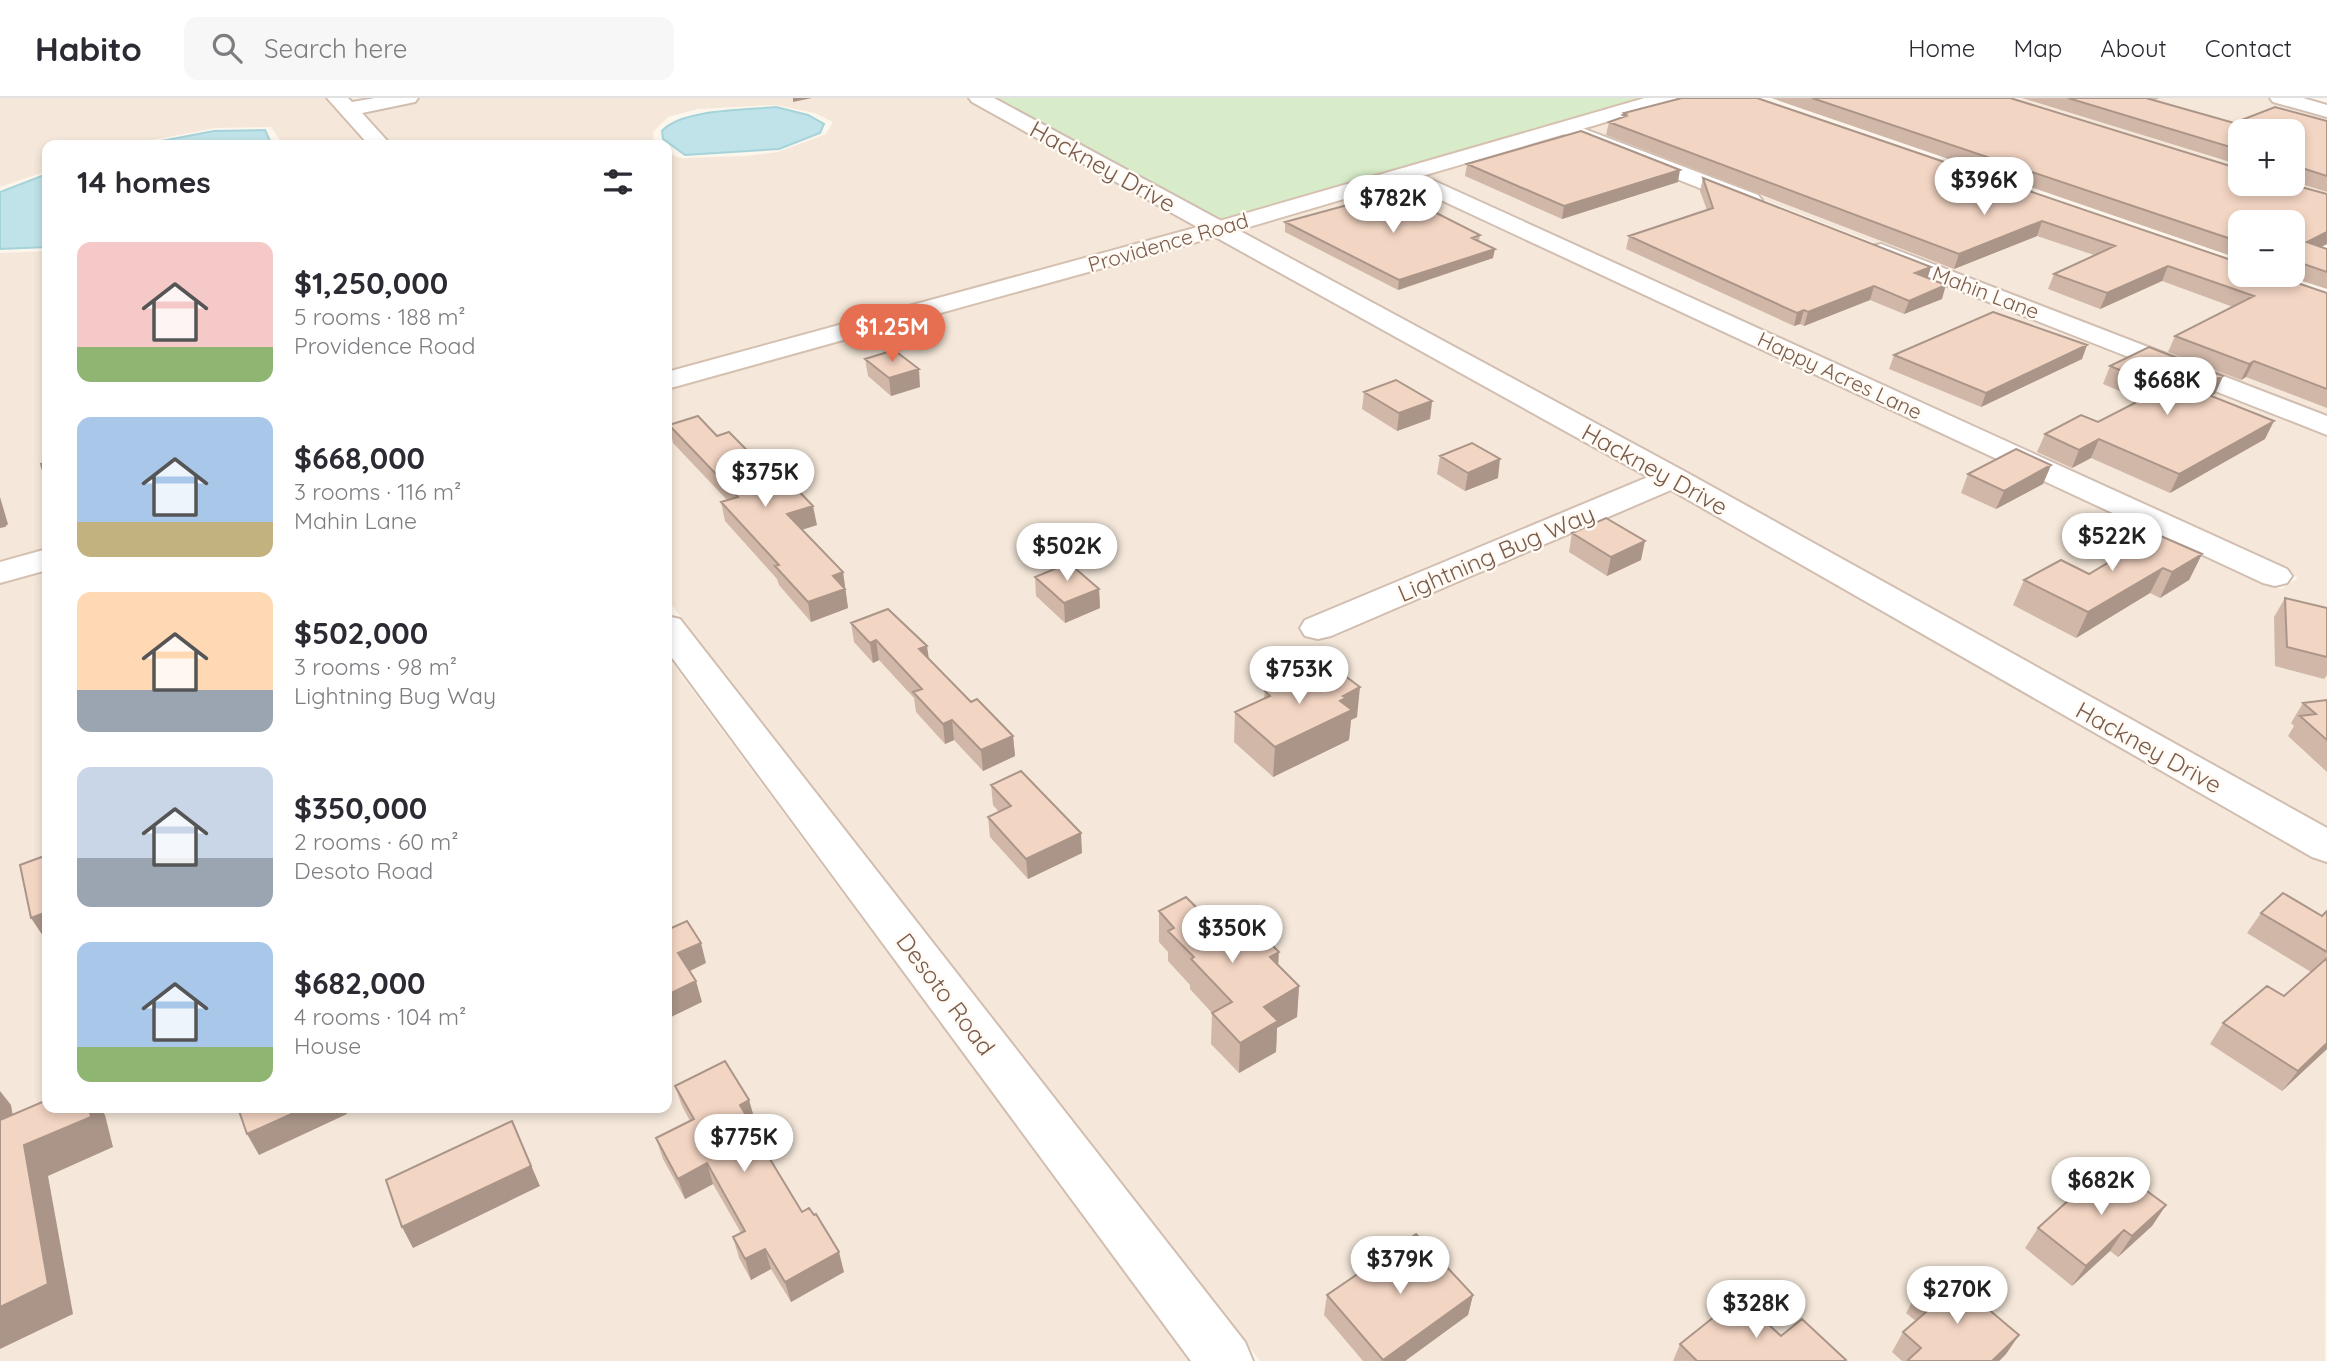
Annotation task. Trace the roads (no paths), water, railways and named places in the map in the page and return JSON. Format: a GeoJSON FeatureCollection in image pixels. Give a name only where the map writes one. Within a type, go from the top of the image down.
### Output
{"type":"FeatureCollection","features":[{"type":"Feature","properties":{"kind":"street"},"geometry":{"type":"LineString","coordinates":[[342,104],[408,98]]}},
{"type":"Feature","properties":{"kind":"street","name":"Hackney Drive"},"geometry":{"type":"LineString","coordinates":[[979,98],[1673,478],[2327,847]]}},
{"type":"Feature","properties":{"kind":"street","name":"Providence Road"},"geometry":{"type":"LineString","coordinates":[[672,380],[1217,229],[1667,98]]}},
{"type":"Feature","properties":{"kind":"street"},"geometry":{"type":"LineString","coordinates":[[2280,98],[2327,111]]}},
{"type":"Feature","properties":{"kind":"street"},"geometry":{"type":"LineString","coordinates":[[342,104],[375,140]]}},
{"type":"Feature","properties":{"kind":"street"},"geometry":{"type":"LineString","coordinates":[[1566,128],[1773,208]]}},
{"type":"Feature","properties":{"kind":"street","name":"Happy Acres Lane"},"geometry":{"type":"LineString","coordinates":[[1406,175],[2275,576]]}},
{"type":"Feature","properties":{"kind":"street","name":"Mahin Lane"},"geometry":{"type":"LineString","coordinates":[[1863,244],[2327,426]]}},
{"type":"Feature","properties":{"kind":"street","name":"Lightning Bug Way"},"geometry":{"type":"LineString","coordinates":[[1318,628],[1673,478]]}},
{"type":"Feature","properties":{"kind":"street"},"geometry":{"type":"LineString","coordinates":[[0,573],[42,560]]}},
{"type":"Feature","properties":{"kind":"street","name":"Desoto Road"},"geometry":{"type":"LineString","coordinates":[[672,634],[1225,1361]]}},
{"type":"Feature","properties":{"kind":"water"},"geometry":{"type":"Polygon","coordinates":[[[776,107],[808,115],[824,124],[820,133],[779,149],[685,155],[672,146],[672,140],[663,139],[662,131],[671,124],[683,118],[715,112],[776,107]]]}},
{"type":"Feature","properties":{"kind":"water"},"geometry":{"type":"Polygon","coordinates":[[[265,130],[270,140],[166,140],[214,131],[265,130]]]}},
{"type":"Feature","properties":{"kind":"water"},"geometry":{"type":"Polygon","coordinates":[[[42,176],[42,247],[0,249],[0,192],[42,176]]]}}]}
